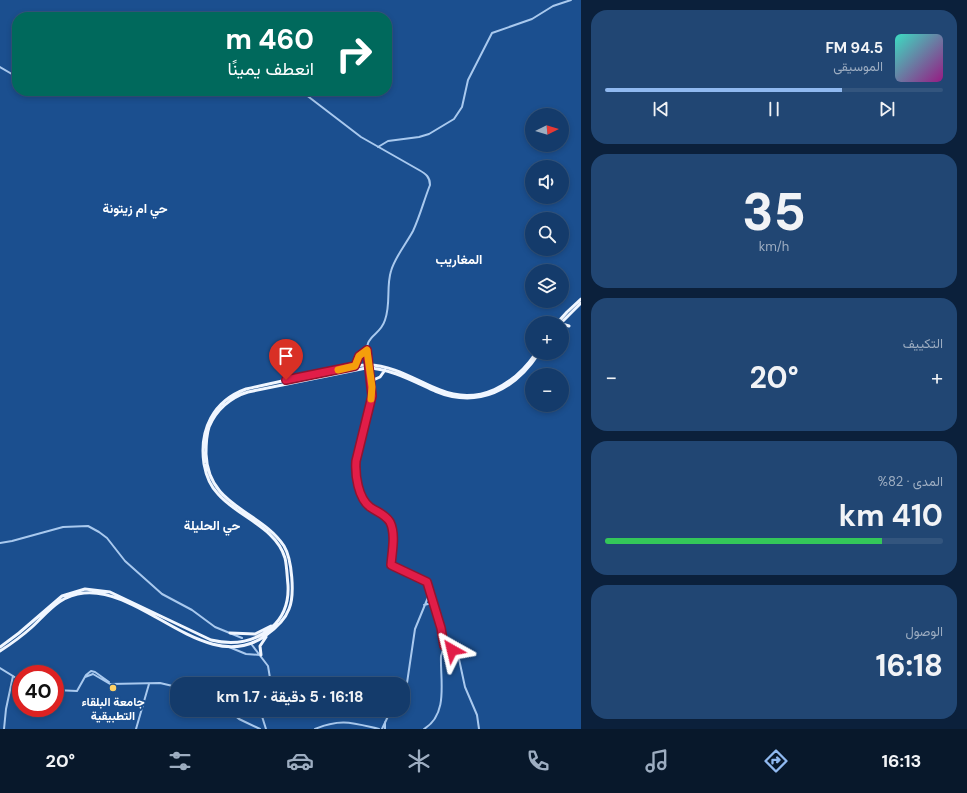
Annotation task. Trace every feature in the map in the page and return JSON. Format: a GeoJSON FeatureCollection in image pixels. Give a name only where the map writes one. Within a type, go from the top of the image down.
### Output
{"type":"FeatureCollection","features":[{"type":"Feature","properties":{"kind":"main road"},"geometry":{"type":"LineString","coordinates":[[564,316],[581,299]]}},
{"type":"Feature","properties":{"kind":"main road"},"geometry":{"type":"LineString","coordinates":[[569,316],[581,303]]}},
{"type":"Feature","properties":{"kind":"main road"},"geometry":{"type":"LineString","coordinates":[[355,366],[360,354],[367,350]]}},
{"type":"Feature","properties":{"kind":"main road"},"geometry":{"type":"LineString","coordinates":[[358,360],[363,365]]}},
{"type":"Feature","properties":{"kind":"main road"},"geometry":{"type":"LineString","coordinates":[[0,647],[26,627],[55,601],[80,590],[110,592],[204,638],[225,643],[254,639],[266,632],[277,621],[287,605],[289,573],[285,558],[276,541],[268,533],[226,502],[211,485],[204,460],[203,441],[206,428],[215,410],[242,390],[363,365],[387,368],[443,391],[470,395],[493,390],[508,383],[522,372],[531,360]]}},
{"type":"Feature","properties":{"kind":"main road"},"geometry":{"type":"LineString","coordinates":[[261,655],[258,651],[261,643],[282,620],[289,609],[292,596],[286,550],[277,538],[226,499],[214,483],[208,469],[206,446],[207,436],[212,421],[224,405],[242,393],[356,369],[385,370],[445,394],[463,398],[478,397],[495,392],[510,385],[526,372],[534,360]]}},
{"type":"Feature","properties":{"kind":"main road"},"geometry":{"type":"LineString","coordinates":[[379,369],[382,374]]}},
{"type":"Feature","properties":{"kind":"main road"},"geometry":{"type":"LineString","coordinates":[[371,381],[378,378],[385,370]]}},
{"type":"Feature","properties":{"kind":"main road"},"geometry":{"type":"LineString","coordinates":[[0,651],[26,632],[60,601],[76,594],[88,592],[105,594],[156,615],[203,641],[228,646],[240,646],[258,640],[270,633]]}},
{"type":"Feature","properties":{"kind":"main road"},"geometry":{"type":"LineString","coordinates":[[230,634],[257,633],[277,621]]}},
{"type":"Feature","properties":{"kind":"street"},"geometry":{"type":"LineString","coordinates":[[378,147],[390,141],[425,135],[450,122],[462,108],[466,84],[492,33],[532,19],[550,7],[571,0]]}},
{"type":"Feature","properties":{"kind":"street"},"geometry":{"type":"LineString","coordinates":[[0,67],[12,74]]}},
{"type":"Feature","properties":{"kind":"street"},"geometry":{"type":"LineString","coordinates":[[307,96],[356,134],[426,174],[430,185],[414,230],[391,270],[388,288],[388,308],[385,320],[371,337],[367,350],[371,381],[370,404],[356,461],[356,471],[360,489],[367,505],[384,515],[390,522],[393,535],[391,565],[424,580],[428,585],[432,603],[437,615],[445,648],[441,656],[440,710],[435,720],[424,729]]}},
{"type":"Feature","properties":{"kind":"street"},"geometry":{"type":"LineString","coordinates":[[0,543],[63,527],[88,526],[107,538],[125,561],[162,594],[192,610],[210,624],[242,638]]}},
{"type":"Feature","properties":{"kind":"street"},"geometry":{"type":"LineString","coordinates":[[407,677],[415,629],[430,593]]}},
{"type":"Feature","properties":{"kind":"street"},"geometry":{"type":"LineString","coordinates":[[424,605],[432,603]]}},
{"type":"Feature","properties":{"kind":"street"},"geometry":{"type":"LineString","coordinates":[[252,645],[258,651],[255,654]]}},
{"type":"Feature","properties":{"kind":"street"},"geometry":{"type":"LineString","coordinates":[[228,646],[246,654],[261,655],[269,670],[270,677]]}},
{"type":"Feature","properties":{"kind":"street"},"geometry":{"type":"LineString","coordinates":[[240,646],[241,651]]}},
{"type":"Feature","properties":{"kind":"street"},"geometry":{"type":"LineString","coordinates":[[445,648],[452,650],[459,659],[465,687],[477,715],[479,729]]}},
{"type":"Feature","properties":{"kind":"street"},"geometry":{"type":"LineString","coordinates":[[0,668],[12,675]]}},
{"type":"Feature","properties":{"kind":"street"},"geometry":{"type":"LineString","coordinates":[[64,690],[77,691],[85,678],[93,674],[107,683],[112,684],[160,684],[170,686]]}},
{"type":"Feature","properties":{"kind":"street"},"geometry":{"type":"LineString","coordinates":[[4,729],[6,709],[12,681]]}},
{"type":"Feature","properties":{"kind":"street"},"geometry":{"type":"LineString","coordinates":[[136,729],[149,684]]}},
{"type":"Feature","properties":{"kind":"street"},"geometry":{"type":"LineString","coordinates":[[237,717],[260,729]]}},
{"type":"Feature","properties":{"kind":"street"},"geometry":{"type":"LineString","coordinates":[[262,717],[266,729]]}},
{"type":"Feature","properties":{"kind":"street"},"geometry":{"type":"LineString","coordinates":[[315,729],[333,723],[346,722],[380,729],[386,719]]}},
{"type":"Feature","properties":{"kind":"street"},"geometry":{"type":"LineString","coordinates":[[385,729],[386,719]]}},
{"type":"Feature","properties":{"kind":"slow traffic"},"geometry":{"type":"LineString","coordinates":[[338,370],[355,366],[359,356],[367,350],[372,387],[371,399]]}},
{"type":"Feature","properties":{"kind":"place","name":"جامعة البلقاء التطبيقية"},"geometry":{"type":"Point","coordinates":[113,688]}},
{"type":"Feature","properties":{"kind":"district","name":"حي ام زيتونة"},"geometry":{"type":"Point","coordinates":[135,208]}},
{"type":"Feature","properties":{"kind":"district","name":"المغاريب"},"geometry":{"type":"Point","coordinates":[459,259]}},
{"type":"Feature","properties":{"kind":"district","name":"حي الحليلة"},"geometry":{"type":"Point","coordinates":[212,525]}},
{"type":"Feature","properties":{"kind":"route"},"geometry":{"type":"LineString","coordinates":[[286,380],[355,366],[359,356],[367,350],[372,396],[356,461],[356,471],[360,489],[367,505],[384,515],[390,522],[393,535],[391,565],[427,582],[430,589],[431,600],[441,628],[443,644],[445,648],[452,650]]}}]}
